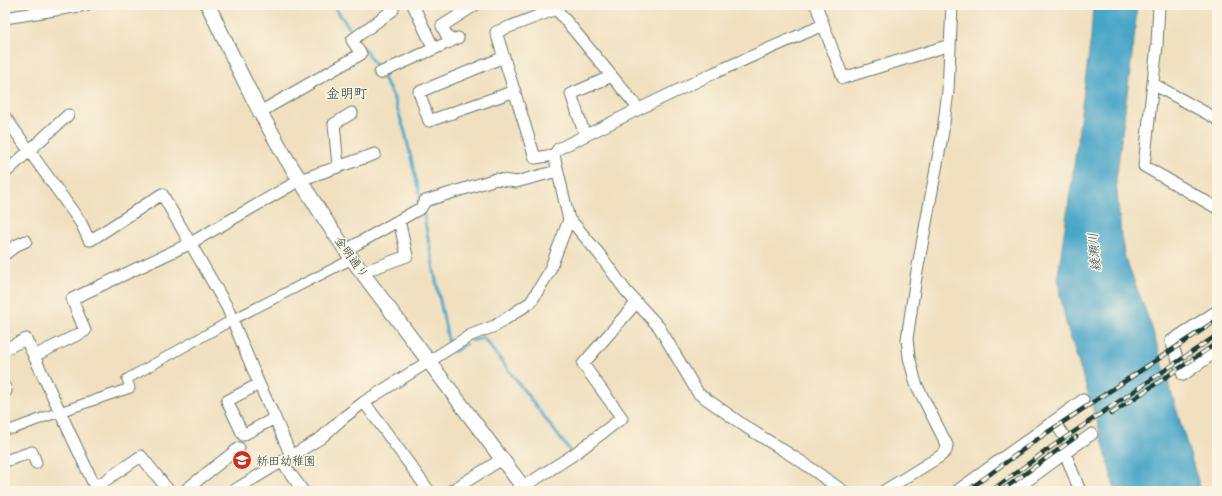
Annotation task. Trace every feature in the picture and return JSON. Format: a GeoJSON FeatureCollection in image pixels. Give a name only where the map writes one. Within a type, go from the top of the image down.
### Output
{"type":"FeatureCollection","features":[{"type":"Feature","properties":{"kind":"street"},"geometry":{"type":"LineString","coordinates":[[5,18],[86,5]]}},
{"type":"Feature","properties":{"kind":"street","name":"金明通り"},"geometry":{"type":"LineString","coordinates":[[208,5],[260,112],[300,180],[349,254],[524,489]]}},
{"type":"Feature","properties":{"kind":"street"},"geometry":{"type":"LineString","coordinates":[[260,112],[361,54],[352,40],[393,10],[390,5]]}},
{"type":"Feature","properties":{"kind":"street"},"geometry":{"type":"LineString","coordinates":[[413,5],[434,49]]}},
{"type":"Feature","properties":{"kind":"street"},"geometry":{"type":"LineString","coordinates":[[380,73],[454,40],[442,26],[475,5]]}},
{"type":"Feature","properties":{"kind":"street"},"geometry":{"type":"LineString","coordinates":[[816,5],[843,78],[950,45]]}},
{"type":"Feature","properties":{"kind":"street"},"geometry":{"type":"LineString","coordinates":[[890,490],[939,457],[946,451],[947,445],[916,384],[908,357],[907,339],[916,277],[943,131],[948,91],[952,5]]}},
{"type":"Feature","properties":{"kind":"street"},"geometry":{"type":"LineString","coordinates":[[1159,5],[1157,46],[1144,166],[1217,208]]}},
{"type":"Feature","properties":{"kind":"street"},"geometry":{"type":"LineString","coordinates":[[554,155],[535,158],[496,32],[555,7],[639,109]]}},
{"type":"Feature","properties":{"kind":"street"},"geometry":{"type":"LineString","coordinates":[[233,491],[321,438],[343,418],[364,402],[471,335],[495,326],[531,302],[549,272],[569,220],[554,155],[558,149],[714,73],[823,25]]}},
{"type":"Feature","properties":{"kind":"street"},"geometry":{"type":"LineString","coordinates":[[504,57],[419,92],[421,99],[429,121],[515,91]]}},
{"type":"Feature","properties":{"kind":"street"},"geometry":{"type":"LineString","coordinates":[[585,135],[571,94],[612,76]]}},
{"type":"Feature","properties":{"kind":"street"},"geometry":{"type":"LineString","coordinates":[[1153,84],[1217,119]]}},
{"type":"Feature","properties":{"kind":"street"},"geometry":{"type":"LineString","coordinates":[[338,166],[334,124],[352,113]]}},
{"type":"Feature","properties":{"kind":"street"},"geometry":{"type":"LineString","coordinates":[[5,173],[68,115]]}},
{"type":"Feature","properties":{"kind":"street"},"geometry":{"type":"LineString","coordinates":[[5,118],[81,224],[89,240],[162,194],[189,244],[224,302],[259,384],[276,418],[286,459],[303,491]]}},
{"type":"Feature","properties":{"kind":"street"},"geometry":{"type":"LineString","coordinates":[[34,356],[85,331],[72,299],[189,244],[300,180],[375,154]]}},
{"type":"Feature","properties":{"kind":"street"},"geometry":{"type":"LineString","coordinates":[[5,429],[13,429],[130,388],[128,379],[349,254],[399,220],[421,208],[425,201],[496,179],[516,182],[557,172]]}},
{"type":"Feature","properties":{"kind":"street"},"geometry":{"type":"LineString","coordinates":[[363,272],[407,256],[399,220]]}},
{"type":"Feature","properties":{"kind":"street"},"geometry":{"type":"LineString","coordinates":[[569,220],[600,255],[616,280],[659,327],[698,392],[746,427],[802,462],[843,491]]}},
{"type":"Feature","properties":{"kind":"street"},"geometry":{"type":"LineString","coordinates":[[5,254],[17,245],[26,241]]}},
{"type":"Feature","properties":{"kind":"street"},"geometry":{"type":"LineString","coordinates":[[524,489],[573,455],[622,418],[583,364],[636,303]]}},
{"type":"Feature","properties":{"kind":"street"},"geometry":{"type":"LineString","coordinates":[[1217,311],[1171,341],[1183,375],[1217,351]]}},
{"type":"Feature","properties":{"kind":"street"},"geometry":{"type":"LineString","coordinates":[[5,349],[26,339],[96,489],[141,456],[169,491]]}},
{"type":"Feature","properties":{"kind":"street"},"geometry":{"type":"LineString","coordinates":[[259,384],[227,401],[243,435],[276,418]]}},
{"type":"Feature","properties":{"kind":"street"},"geometry":{"type":"LineString","coordinates":[[957,491],[1083,400]]}},
{"type":"Feature","properties":{"kind":"street"},"geometry":{"type":"LineString","coordinates":[[364,402],[429,491]]}},
{"type":"Feature","properties":{"kind":"street"},"geometry":{"type":"LineString","coordinates":[[1054,421],[1069,451],[1080,491]]}},
{"type":"Feature","properties":{"kind":"street"},"geometry":{"type":"LineString","coordinates":[[1013,491],[1028,487],[1069,451],[1092,434]]}},
{"type":"Feature","properties":{"kind":"street"},"geometry":{"type":"LineString","coordinates":[[184,491],[239,448]]}},
{"type":"Feature","properties":{"kind":"street"},"geometry":{"type":"LineString","coordinates":[[5,461],[32,452],[36,463]]}},
{"type":"Feature","properties":{"kind":"street"},"geometry":{"type":"LineString","coordinates":[[451,491],[502,459]]}},
{"type":"Feature","properties":{"kind":"water","name":"綾瀬川"},"geometry":{"type":"Polygon","coordinates":[[[1093,5],[1137,5],[1116,181],[1121,236],[1125,258],[1151,325],[1201,491],[1115,491],[1099,428],[1066,323],[1060,295],[1058,275],[1091,37],[1093,5]]]}},
{"type":"Feature","properties":{"kind":"waterway"},"geometry":{"type":"LineString","coordinates":[[333,5],[355,36]]}},
{"type":"Feature","properties":{"kind":"waterway"},"geometry":{"type":"LineString","coordinates":[[363,47],[379,71]]}},
{"type":"Feature","properties":{"kind":"waterway"},"geometry":{"type":"LineString","coordinates":[[382,76],[393,96],[405,132],[421,201]]}},
{"type":"Feature","properties":{"kind":"waterway"},"geometry":{"type":"LineString","coordinates":[[423,211],[449,344],[454,352],[466,344]]}},
{"type":"Feature","properties":{"kind":"waterway"},"geometry":{"type":"LineString","coordinates":[[471,341],[484,338],[570,451]]}},
{"type":"Feature","properties":{"kind":"railway"},"geometry":{"type":"LineString","coordinates":[[967,491],[1039,438],[1217,320]]}},
{"type":"Feature","properties":{"kind":"railway"},"geometry":{"type":"LineString","coordinates":[[991,491],[1047,450],[1217,335]]}},
{"type":"Feature","properties":{"kind":"railway"},"geometry":{"type":"LineString","coordinates":[[1111,414],[1217,343]]}},
{"type":"Feature","properties":{"kind":"railway"},"geometry":{"type":"LineString","coordinates":[[1001,491],[1076,437]]}},
{"type":"Feature","properties":{"kind":"place","name":"新田幼稚園"},"geometry":{"type":"Point","coordinates":[242,460]}},
{"type":"Feature","properties":{"kind":"district","name":"金明町"},"geometry":{"type":"Point","coordinates":[347,93]}}]}
